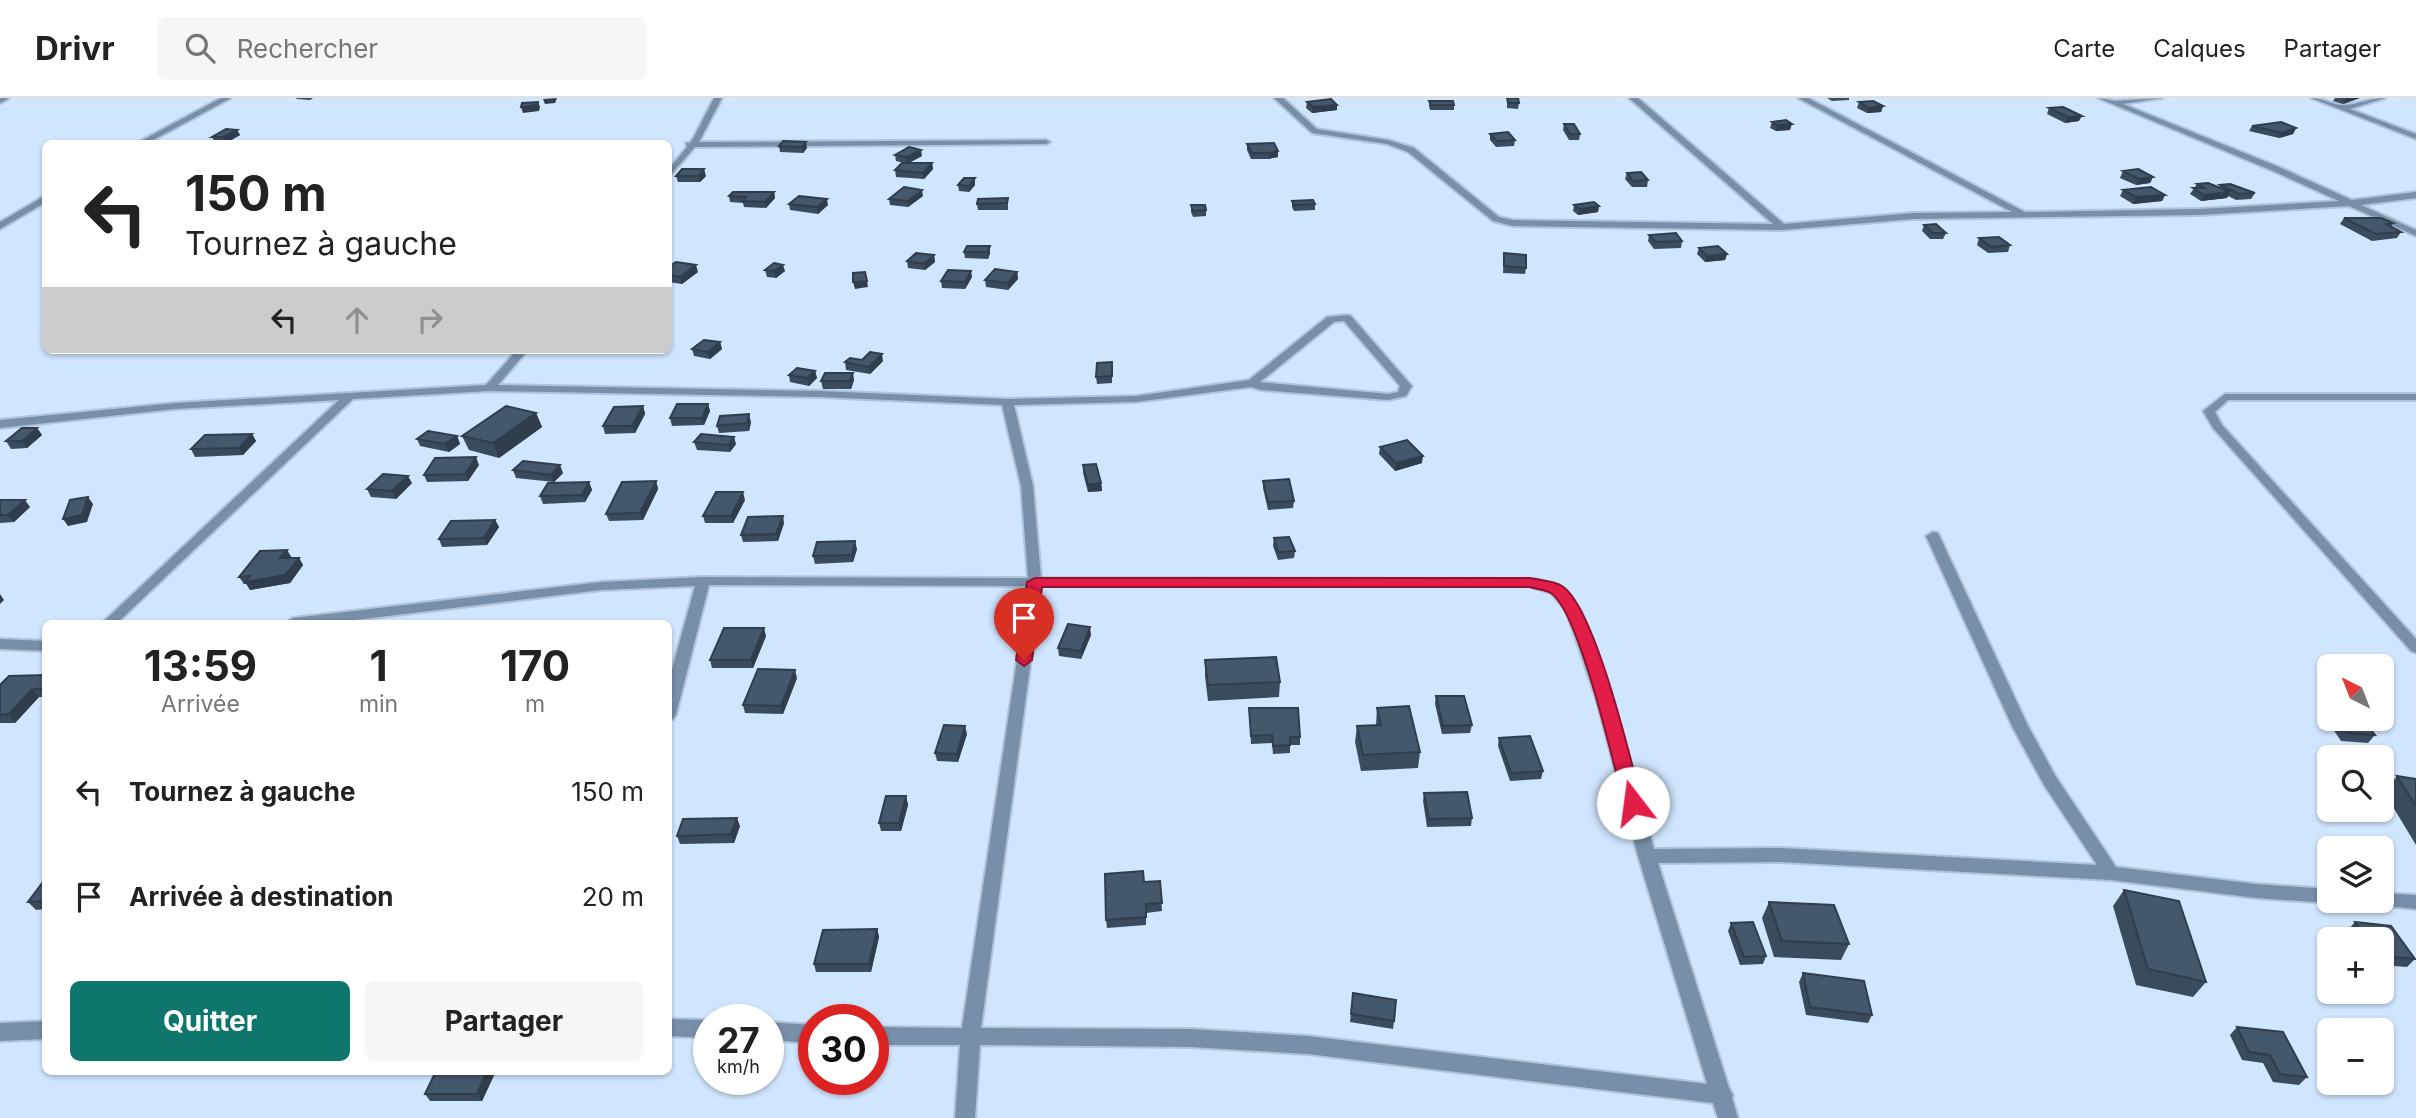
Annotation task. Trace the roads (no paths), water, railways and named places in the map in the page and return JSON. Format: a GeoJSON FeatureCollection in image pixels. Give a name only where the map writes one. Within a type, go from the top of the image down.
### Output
{"type":"FeatureCollection","features":[{"type":"Feature","properties":{"kind":"street"},"geometry":{"type":"LineString","coordinates":[[147,140],[227,98]]}},
{"type":"Feature","properties":{"kind":"street"},"geometry":{"type":"LineString","coordinates":[[672,170],[689,145],[698,138],[718,98]]}},
{"type":"Feature","properties":{"kind":"street"},"geometry":{"type":"LineString","coordinates":[[1278,98],[1315,131],[1388,142],[1410,150],[1496,219],[1513,223],[1690,228],[1782,227],[1913,216],[2199,212],[2353,203],[2416,195]]}},
{"type":"Feature","properties":{"kind":"street"},"geometry":{"type":"LineString","coordinates":[[1633,98],[1782,227]]}},
{"type":"Feature","properties":{"kind":"street"},"geometry":{"type":"LineString","coordinates":[[1802,98],[2023,214]]}},
{"type":"Feature","properties":{"kind":"street"},"geometry":{"type":"LineString","coordinates":[[2102,98],[2353,203],[2416,233]]}},
{"type":"Feature","properties":{"kind":"street"},"geometry":{"type":"LineString","coordinates":[[2113,102],[2158,98]]}},
{"type":"Feature","properties":{"kind":"street"},"geometry":{"type":"LineString","coordinates":[[2315,98],[2416,137]]}},
{"type":"Feature","properties":{"kind":"street"},"geometry":{"type":"LineString","coordinates":[[2343,108],[2381,98]]}},
{"type":"Feature","properties":{"kind":"street"},"geometry":{"type":"LineString","coordinates":[[689,145],[1046,142]]}},
{"type":"Feature","properties":{"kind":"street"},"geometry":{"type":"LineString","coordinates":[[0,226],[42,200]]}},
{"type":"Feature","properties":{"kind":"street"},"geometry":{"type":"LineString","coordinates":[[0,424],[174,407],[489,388],[820,394],[1007,402],[1136,399],[1252,383],[1331,319],[1339,317],[1347,318],[1406,386],[1402,394],[1388,397],[1261,387],[1252,383]]}},
{"type":"Feature","properties":{"kind":"street"},"geometry":{"type":"LineString","coordinates":[[489,388],[519,354]]}},
{"type":"Feature","properties":{"kind":"street"},"geometry":{"type":"LineString","coordinates":[[112,620],[350,396]]}},
{"type":"Feature","properties":{"kind":"street"},"geometry":{"type":"LineString","coordinates":[[2416,397],[2225,397],[2209,411],[2217,426],[2416,648]]}},
{"type":"Feature","properties":{"kind":"street"},"geometry":{"type":"LineString","coordinates":[[965,1118],[971,1034],[1035,582],[1027,486],[1007,402]]}},
{"type":"Feature","properties":{"kind":"street"},"geometry":{"type":"LineString","coordinates":[[1933,536],[2020,726],[2050,781],[2111,873]]}},
{"type":"Feature","properties":{"kind":"street"},"geometry":{"type":"LineString","coordinates":[[672,699],[702,581]]}},
{"type":"Feature","properties":{"kind":"street"},"geometry":{"type":"LineString","coordinates":[[318,620],[601,586],[702,581],[1530,582],[1556,590],[1573,609],[1604,698],[1647,856],[1728,1118]]}},
{"type":"Feature","properties":{"kind":"street"},"geometry":{"type":"LineString","coordinates":[[0,644],[42,646]]}},
{"type":"Feature","properties":{"kind":"street"},"geometry":{"type":"LineString","coordinates":[[1647,856],[1781,855],[2111,873],[2256,891],[2317,895]]}},
{"type":"Feature","properties":{"kind":"street"},"geometry":{"type":"LineString","coordinates":[[2394,901],[2416,902]]}},
{"type":"Feature","properties":{"kind":"street"},"geometry":{"type":"LineString","coordinates":[[672,1027],[693,1028]]}},
{"type":"Feature","properties":{"kind":"street"},"geometry":{"type":"LineString","coordinates":[[0,1032],[42,1030]]}},
{"type":"Feature","properties":{"kind":"street"},"geometry":{"type":"LineString","coordinates":[[889,1036],[971,1034],[1190,1038],[1308,1045],[1723,1095]]}}]}
